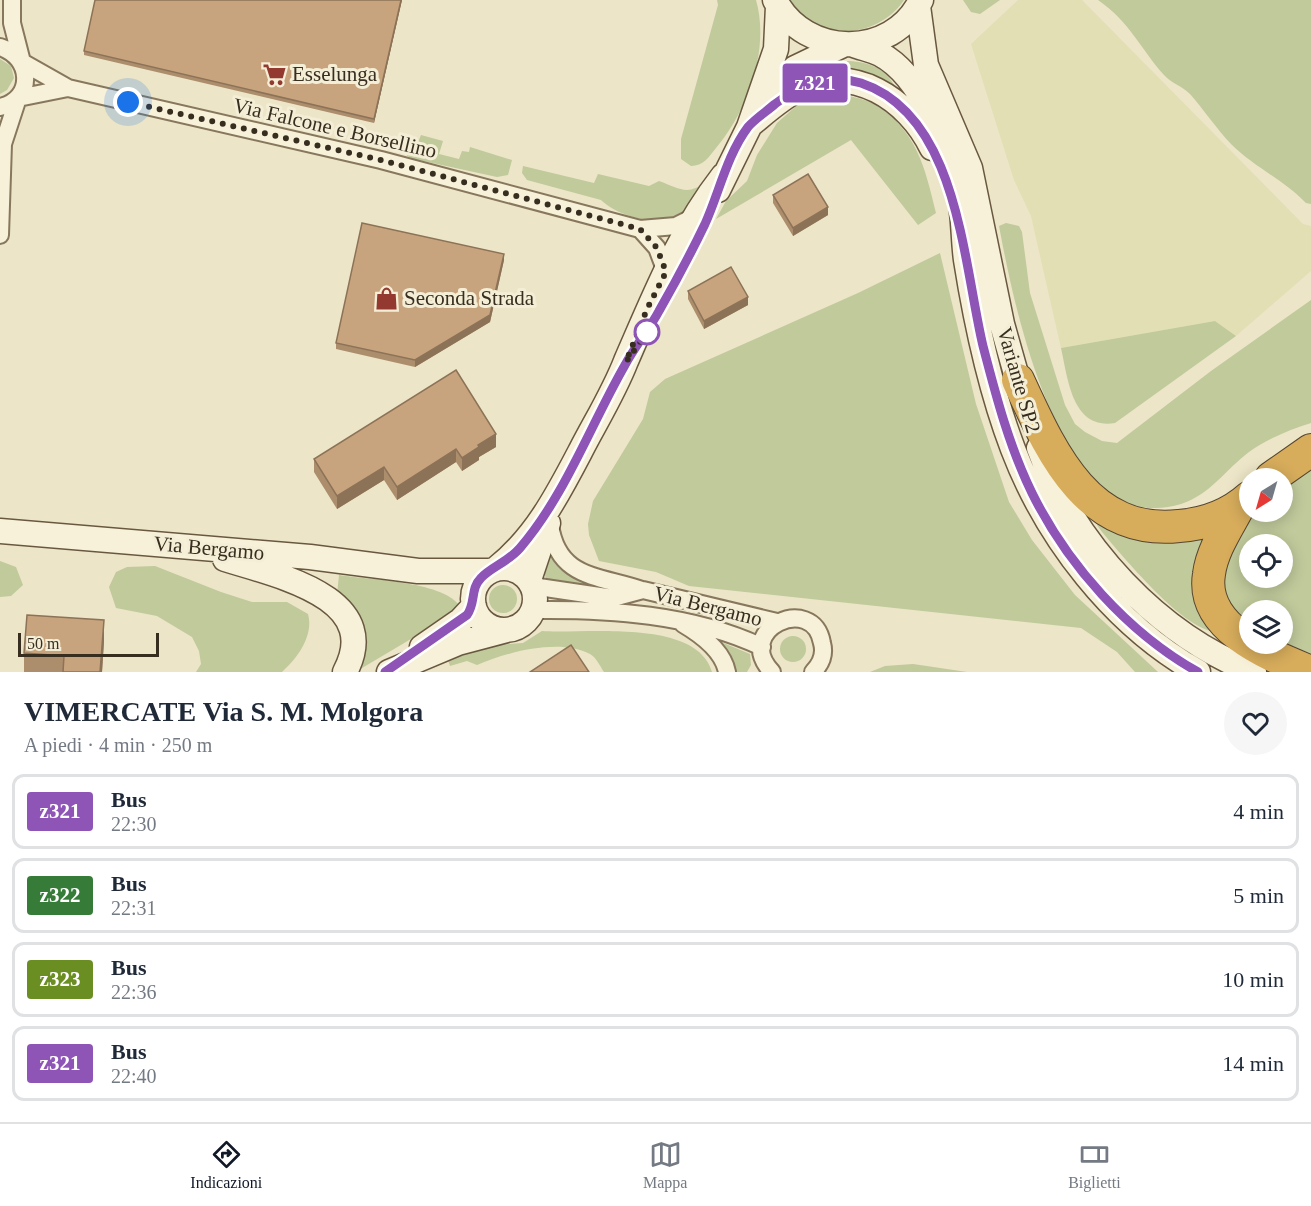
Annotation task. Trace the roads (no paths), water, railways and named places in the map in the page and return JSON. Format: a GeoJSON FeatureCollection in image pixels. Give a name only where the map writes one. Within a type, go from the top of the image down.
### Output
{"type":"FeatureCollection","features":[{"type":"Feature","properties":{"kind":"highway"},"geometry":{"type":"LineString","coordinates":[[1018,380],[1049,447],[1070,477],[1085,494],[1112,514],[1139,525],[1176,527],[1219,517],[1239,504]]}},
{"type":"Feature","properties":{"kind":"highway"},"geometry":{"type":"LineString","coordinates":[[1285,468],[1311,450]]}},
{"type":"Feature","properties":{"kind":"highway"},"geometry":{"type":"LineString","coordinates":[[1239,510],[1215,552],[1209,574],[1212,601],[1237,634],[1253,648],[1311,672]]}},
{"type":"Feature","properties":{"kind":"street"},"geometry":{"type":"LineString","coordinates":[[626,362],[658,315],[704,224],[723,176],[749,127],[776,49],[776,3]]}},
{"type":"Feature","properties":{"kind":"street","name":"Variante SP2"},"geometry":{"type":"LineString","coordinates":[[776,3],[795,26],[809,36],[880,54],[898,69],[922,99],[934,120],[959,194],[966,259],[982,341],[999,410],[1032,493],[1073,560],[1098,587],[1140,630],[1198,672]]}},
{"type":"Feature","properties":{"kind":"street"},"geometry":{"type":"LineString","coordinates":[[749,127],[795,68],[848,45],[888,35],[909,18],[920,3]]}},
{"type":"Feature","properties":{"kind":"street","name":"Variante SP2"},"geometry":{"type":"LineString","coordinates":[[920,3],[926,65],[970,168],[1002,324],[1041,453],[1070,510],[1102,556],[1140,597],[1166,621],[1216,654],[1254,672]]}},
{"type":"Feature","properties":{"kind":"street"},"geometry":{"type":"LineString","coordinates":[[0,24],[11,4]]}},
{"type":"Feature","properties":{"kind":"street"},"geometry":{"type":"LineString","coordinates":[[0,235],[2,141],[26,81],[11,4]]}},
{"type":"Feature","properties":{"kind":"street"},"geometry":{"type":"LineString","coordinates":[[0,47],[68,88]]}},
{"type":"Feature","properties":{"kind":"street"},"geometry":{"type":"LineString","coordinates":[[749,127],[787,96],[813,83],[833,80],[855,82],[884,94],[909,114],[926,136],[947,187],[966,259]]}},
{"type":"Feature","properties":{"kind":"street","name":"Via Falcone e Borsellino"},"geometry":{"type":"LineString","coordinates":[[0,106],[18,98],[68,88],[381,160],[640,229],[675,226],[694,217]]}},
{"type":"Feature","properties":{"kind":"street"},"geometry":{"type":"LineString","coordinates":[[387,672],[427,654],[523,624],[533,610],[535,598],[531,583],[552,511],[626,362],[647,309],[694,217],[723,176]]}},
{"type":"Feature","properties":{"kind":"street"},"geometry":{"type":"LineString","coordinates":[[640,229],[657,248],[666,272]]}},
{"type":"Feature","properties":{"kind":"street"},"geometry":{"type":"LineString","coordinates":[[387,672],[462,620],[473,603],[477,584],[519,549],[552,511]]}},
{"type":"Feature","properties":{"kind":"street"},"geometry":{"type":"LineString","coordinates":[[552,511],[553,544],[557,554],[569,566],[643,590]]}},
{"type":"Feature","properties":{"kind":"street","name":"Via Bergamo"},"geometry":{"type":"LineString","coordinates":[[0,531],[183,545],[418,571],[493,570]]}},
{"type":"Feature","properties":{"kind":"street"},"geometry":{"type":"LineString","coordinates":[[183,545],[303,585],[332,602],[343,611],[352,628],[354,650],[345,672]]}},
{"type":"Feature","properties":{"kind":"street"},"geometry":{"type":"LineString","coordinates":[[493,570],[515,570],[531,583]]}},
{"type":"Feature","properties":{"kind":"street","name":"Via Bergamo"},"geometry":{"type":"LineString","coordinates":[[418,571],[473,603]]}},
{"type":"Feature","properties":{"kind":"street","name":"Via Bergamo"},"geometry":{"type":"LineString","coordinates":[[531,583],[613,598],[643,590],[777,622],[794,618],[810,624],[821,638],[828,672]]}},
{"type":"Feature","properties":{"kind":"street"},"geometry":{"type":"LineString","coordinates":[[1098,587],[1175,672]]}},
{"type":"Feature","properties":{"kind":"street"},"geometry":{"type":"LineString","coordinates":[[473,603],[486,624],[507,630]]}},
{"type":"Feature","properties":{"kind":"street","name":"Via Bergamo"},"geometry":{"type":"LineString","coordinates":[[533,610],[579,610],[674,620],[714,627],[762,647]]}},
{"type":"Feature","properties":{"kind":"street"},"geometry":{"type":"LineString","coordinates":[[674,620],[702,636],[717,652],[727,672]]}},
{"type":"Feature","properties":{"kind":"street"},"geometry":{"type":"LineString","coordinates":[[766,669],[762,647],[766,633],[777,622]]}},
{"type":"Feature","properties":{"kind":"street"},"geometry":{"type":"LineString","coordinates":[[813,672],[823,656]]}},
{"type":"Feature","properties":{"kind":"place","name":"Esselunga"},"geometry":{"type":"Point","coordinates":[274,74]}},
{"type":"Feature","properties":{"kind":"place","name":"Seconda Strada"},"geometry":{"type":"Point","coordinates":[386,298]}}]}
